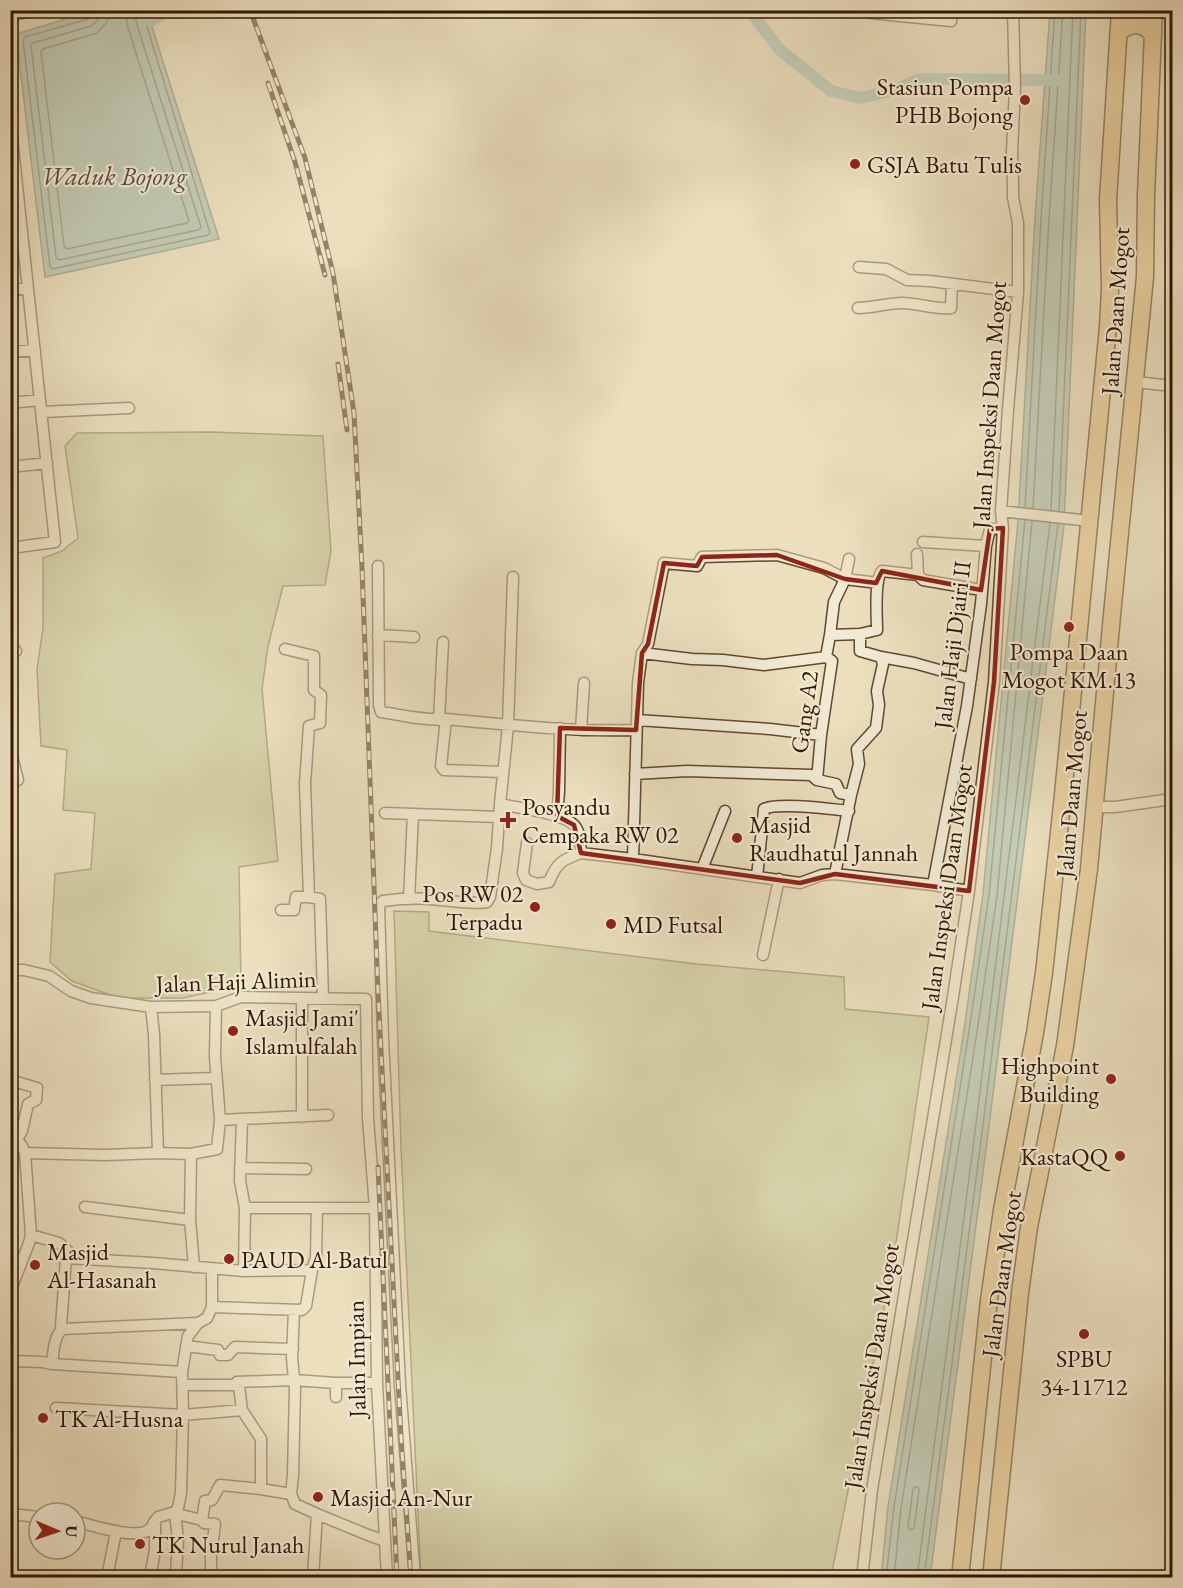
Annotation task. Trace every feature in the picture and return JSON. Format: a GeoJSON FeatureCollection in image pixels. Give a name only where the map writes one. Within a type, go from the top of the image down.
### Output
{"type":"FeatureCollection","features":[{"type":"Feature","properties":{"kind":"highway","name":"Jalan Daan Mogot"},"geometry":{"type":"LineString","coordinates":[[960,1578],[991,1289],[1002,1210],[1039,1012],[1063,795],[1109,308],[1108,200],[1120,10]]}},
{"type":"Feature","properties":{"kind":"highway","name":"Jalan Daan Mogot"},"geometry":{"type":"LineString","coordinates":[[991,1578],[1020,1293],[1036,1192],[1067,1034],[1089,869],[1145,277],[1154,10]]}},
{"type":"Feature","properties":{"kind":"highway"},"geometry":{"type":"LineString","coordinates":[[1119,32],[1130,24],[1136,24],[1148,29],[1152,34]]}},
{"type":"Feature","properties":{"kind":"street"},"geometry":{"type":"LineString","coordinates":[[10,16],[36,10]]}},
{"type":"Feature","properties":{"kind":"street"},"geometry":{"type":"LineString","coordinates":[[859,10],[951,21],[953,10]]}},
{"type":"Feature","properties":{"kind":"street","name":"Jalan Inspeksi Daan Mogot"},"geometry":{"type":"LineString","coordinates":[[862,1578],[872,1490],[969,891],[994,682],[1008,410],[1018,292],[1018,223],[1013,197],[1012,152],[1015,88],[1013,10]]}},
{"type":"Feature","properties":{"kind":"street"},"geometry":{"type":"LineString","coordinates":[[10,120],[16,230],[28,288],[55,542],[10,548]]}},
{"type":"Feature","properties":{"kind":"street"},"geometry":{"type":"LineString","coordinates":[[860,267],[886,269],[907,280],[1018,292]]}},
{"type":"Feature","properties":{"kind":"street"},"geometry":{"type":"LineString","coordinates":[[858,308],[902,303],[940,309],[951,308],[952,284]]}},
{"type":"Feature","properties":{"kind":"street"},"geometry":{"type":"LineString","coordinates":[[10,290],[28,288]]}},
{"type":"Feature","properties":{"kind":"street"},"geometry":{"type":"LineString","coordinates":[[10,352],[35,350]]}},
{"type":"Feature","properties":{"kind":"street"},"geometry":{"type":"LineString","coordinates":[[1136,382],[1173,386]]}},
{"type":"Feature","properties":{"kind":"street"},"geometry":{"type":"LineString","coordinates":[[10,403],[40,400]]}},
{"type":"Feature","properties":{"kind":"street"},"geometry":{"type":"LineString","coordinates":[[42,412],[129,408]]}},
{"type":"Feature","properties":{"kind":"street"},"geometry":{"type":"LineString","coordinates":[[10,467],[47,464]]}},
{"type":"Feature","properties":{"kind":"street"},"geometry":{"type":"LineString","coordinates":[[1004,511],[1090,521]]}},
{"type":"Feature","properties":{"kind":"street","name":"Jalan Haji Djairi II"},"geometry":{"type":"LineString","coordinates":[[933,885],[967,706],[981,604],[986,546],[990,529],[1003,528]]}},
{"type":"Feature","properties":{"kind":"street"},"geometry":{"type":"LineString","coordinates":[[923,542],[986,546]]}},
{"type":"Feature","properties":{"kind":"street"},"geometry":{"type":"LineString","coordinates":[[917,554],[918,575]]}},
{"type":"Feature","properties":{"kind":"street"},"geometry":{"type":"LineString","coordinates":[[633,859],[638,683],[642,653],[648,644],[664,563],[697,566],[702,557],[777,555],[824,568],[845,579],[878,583]]}},
{"type":"Feature","properties":{"kind":"street","name":"Gang A2"},"geometry":{"type":"LineString","coordinates":[[849,560],[845,579],[834,602],[826,657],[832,661],[820,735],[817,780],[836,784],[840,793],[851,795]]}},
{"type":"Feature","properties":{"kind":"street"},"geometry":{"type":"LineString","coordinates":[[378,566],[379,705],[381,712],[508,726],[581,730],[636,725],[770,729],[820,735]]}},
{"type":"Feature","properties":{"kind":"street"},"geometry":{"type":"LineString","coordinates":[[830,635],[860,634],[877,630],[878,583],[879,574],[882,571],[918,575],[923,580],[981,590]]}},
{"type":"Feature","properties":{"kind":"street"},"geometry":{"type":"LineString","coordinates":[[415,1578],[400,1385],[381,991],[380,903],[382,901],[428,899],[477,903],[487,902],[490,897],[496,859],[502,772],[508,726],[513,577]]}},
{"type":"Feature","properties":{"kind":"street"},"geometry":{"type":"LineString","coordinates":[[860,634],[860,651],[971,679]]}},
{"type":"Feature","properties":{"kind":"street"},"geometry":{"type":"LineString","coordinates":[[378,635],[414,637]]}},
{"type":"Feature","properties":{"kind":"street"},"geometry":{"type":"LineString","coordinates":[[443,642],[441,766],[444,771],[502,772]]}},
{"type":"Feature","properties":{"kind":"street"},"geometry":{"type":"LineString","coordinates":[[285,649],[314,656],[314,690],[321,695],[320,723],[309,726],[306,749],[309,897]]}},
{"type":"Feature","properties":{"kind":"street"},"geometry":{"type":"LineString","coordinates":[[642,653],[764,665],[826,657]]}},
{"type":"Feature","properties":{"kind":"street"},"geometry":{"type":"LineString","coordinates":[[835,874],[859,764],[857,749],[876,728],[879,705],[877,691],[884,664],[881,657]]}},
{"type":"Feature","properties":{"kind":"street"},"geometry":{"type":"LineString","coordinates":[[581,730],[584,683]]}},
{"type":"Feature","properties":{"kind":"street"},"geometry":{"type":"LineString","coordinates":[[557,816],[560,728]]}},
{"type":"Feature","properties":{"kind":"street"},"geometry":{"type":"LineString","coordinates":[[10,749],[18,780]]}},
{"type":"Feature","properties":{"kind":"street"},"geometry":{"type":"LineString","coordinates":[[635,774],[687,771],[811,775],[817,780]]}},
{"type":"Feature","properties":{"kind":"street"},"geometry":{"type":"LineString","coordinates":[[1095,807],[1115,807],[1173,799]]}},
{"type":"Feature","properties":{"kind":"street"},"geometry":{"type":"LineString","coordinates":[[500,804],[557,816],[574,825],[579,834],[581,854]]}},
{"type":"Feature","properties":{"kind":"street"},"geometry":{"type":"LineString","coordinates":[[757,876],[764,809],[794,807],[849,811]]}},
{"type":"Feature","properties":{"kind":"street"},"geometry":{"type":"LineString","coordinates":[[702,868],[725,812]]}},
{"type":"Feature","properties":{"kind":"street"},"geometry":{"type":"LineString","coordinates":[[385,813],[499,818]]}},
{"type":"Feature","properties":{"kind":"street"},"geometry":{"type":"LineString","coordinates":[[409,899],[413,814]]}},
{"type":"Feature","properties":{"kind":"street"},"geometry":{"type":"LineString","coordinates":[[527,843],[523,873],[526,880],[537,884],[549,882],[555,868],[567,858],[581,854],[702,868],[800,883],[822,875],[835,874],[969,891]]}},
{"type":"Feature","properties":{"kind":"street"},"geometry":{"type":"LineString","coordinates":[[763,955],[779,879]]}},
{"type":"Feature","properties":{"kind":"street"},"geometry":{"type":"LineString","coordinates":[[281,910],[294,910],[296,897],[321,899],[323,998]]}},
{"type":"Feature","properties":{"kind":"street","name":"Jalan Haji Alimin"},"geometry":{"type":"LineString","coordinates":[[10,970],[49,975],[71,991],[91,998],[151,1007],[216,1006],[241,997],[364,999]]}},
{"type":"Feature","properties":{"kind":"street"},"geometry":{"type":"LineString","coordinates":[[364,999],[381,991]]}},
{"type":"Feature","properties":{"kind":"street"},"geometry":{"type":"LineString","coordinates":[[302,998],[302,1117]]}},
{"type":"Feature","properties":{"kind":"street","name":"Jalan Impian"},"geometry":{"type":"LineString","coordinates":[[364,999],[368,1118],[375,1208],[376,1383],[387,1578]]}},
{"type":"Feature","properties":{"kind":"street"},"geometry":{"type":"LineString","coordinates":[[25,1153],[191,1154],[217,1149],[220,1120],[216,1078],[216,1006]]}},
{"type":"Feature","properties":{"kind":"street"},"geometry":{"type":"LineString","coordinates":[[151,1007],[158,1153]]}},
{"type":"Feature","properties":{"kind":"street"},"geometry":{"type":"LineString","coordinates":[[155,1080],[216,1078]]}},
{"type":"Feature","properties":{"kind":"street"},"geometry":{"type":"LineString","coordinates":[[10,1080],[37,1088],[36,1100],[28,1104],[22,1131],[14,1136],[25,1153],[31,1235],[10,1292]]}},
{"type":"Feature","properties":{"kind":"street"},"geometry":{"type":"LineString","coordinates":[[220,1120],[328,1114]]}},
{"type":"Feature","properties":{"kind":"street"},"geometry":{"type":"LineString","coordinates":[[242,1119],[240,1186],[245,1208],[244,1271]]}},
{"type":"Feature","properties":{"kind":"street"},"geometry":{"type":"LineString","coordinates":[[191,1154],[190,1220],[194,1267]]}},
{"type":"Feature","properties":{"kind":"street"},"geometry":{"type":"LineString","coordinates":[[240,1168],[306,1169]]}},
{"type":"Feature","properties":{"kind":"street"},"geometry":{"type":"LineString","coordinates":[[85,1207],[190,1220]]}},
{"type":"Feature","properties":{"kind":"street"},"geometry":{"type":"LineString","coordinates":[[245,1208],[375,1208]]}},
{"type":"Feature","properties":{"kind":"street"},"geometry":{"type":"LineString","coordinates":[[212,1308],[302,1310],[306,1306],[316,1257],[317,1208]]}},
{"type":"Feature","properties":{"kind":"street"},"geometry":{"type":"LineString","coordinates":[[31,1235],[59,1244],[67,1250],[62,1329],[54,1340],[52,1364]]}},
{"type":"Feature","properties":{"kind":"street"},"geometry":{"type":"LineString","coordinates":[[66,1258],[244,1271],[312,1270]]}},
{"type":"Feature","properties":{"kind":"street"},"geometry":{"type":"LineString","coordinates":[[184,1578],[177,1574],[178,1540],[175,1512],[182,1493],[182,1372],[188,1336],[198,1323],[207,1318],[212,1308],[212,1269]]}},
{"type":"Feature","properties":{"kind":"street"},"geometry":{"type":"LineString","coordinates":[[294,1310],[291,1494],[295,1504],[368,1536],[385,1541]]}},
{"type":"Feature","properties":{"kind":"street"},"geometry":{"type":"LineString","coordinates":[[62,1329],[198,1323]]}},
{"type":"Feature","properties":{"kind":"street"},"geometry":{"type":"LineString","coordinates":[[186,1346],[218,1350],[220,1355],[228,1355],[235,1347],[292,1349]]}},
{"type":"Feature","properties":{"kind":"street"},"geometry":{"type":"LineString","coordinates":[[10,1361],[182,1372]]}},
{"type":"Feature","properties":{"kind":"street"},"geometry":{"type":"LineString","coordinates":[[183,1385],[236,1385],[237,1382],[294,1380],[376,1383]]}},
{"type":"Feature","properties":{"kind":"street"},"geometry":{"type":"LineString","coordinates":[[336,1383],[336,1397]]}},
{"type":"Feature","properties":{"kind":"street"},"geometry":{"type":"LineString","coordinates":[[236,1385],[239,1386],[242,1410],[261,1439],[261,1489]]}},
{"type":"Feature","properties":{"kind":"street"},"geometry":{"type":"LineString","coordinates":[[56,1408],[183,1415],[242,1410]]}},
{"type":"Feature","properties":{"kind":"street"},"geometry":{"type":"LineString","coordinates":[[201,1520],[205,1501],[212,1500],[220,1485],[291,1494]]}},
{"type":"Feature","properties":{"kind":"street"},"geometry":{"type":"LineString","coordinates":[[87,1524],[116,1531],[143,1532],[150,1529],[158,1516],[175,1512],[204,1523],[215,1524],[210,1578]]}},
{"type":"Feature","properties":{"kind":"street"},"geometry":{"type":"LineString","coordinates":[[10,1514],[27,1515]]}},
{"type":"Feature","properties":{"kind":"street"},"geometry":{"type":"LineString","coordinates":[[313,1578],[317,1514]]}},
{"type":"Feature","properties":{"kind":"street"},"geometry":{"type":"LineString","coordinates":[[150,1578],[155,1551],[154,1522]]}},
{"type":"Feature","properties":{"kind":"street"},"geometry":{"type":"LineString","coordinates":[[107,1578],[116,1531]]}},
{"type":"Feature","properties":{"kind":"highlighted area"},"geometry":{"type":"Polygon","coordinates":[[[1003,528],[994,682],[969,891],[835,874],[800,883],[581,853],[574,825],[557,816],[560,728],[636,730],[642,653],[648,644],[664,563],[697,566],[702,557],[777,555],[845,579],[876,583],[882,571],[981,590],[990,529],[1003,528]]]}},
{"type":"Feature","properties":{"kind":"green space"},"geometry":{"type":"Polygon","coordinates":[[[211,432],[323,436],[331,551],[325,585],[283,586],[268,646],[262,689],[278,861],[239,867],[241,985],[183,998],[118,998],[72,981],[50,962],[55,874],[91,869],[95,813],[63,810],[67,750],[41,746],[37,669],[43,628],[43,558],[62,551],[78,538],[65,446],[77,433],[211,432]]]}},
{"type":"Feature","properties":{"kind":"green space"},"geometry":{"type":"Polygon","coordinates":[[[394,911],[429,912],[429,931],[697,964],[844,977],[845,1009],[929,1017],[893,1263],[831,1577],[421,1577],[401,1148],[394,911]]]}},
{"type":"Feature","properties":{"kind":"water","name":"Waduk Bojong"},"geometry":{"type":"Polygon","coordinates":[[[96,10],[147,11],[219,239],[45,277],[16,34],[96,10]]]}},
{"type":"Feature","properties":{"kind":"water"},"geometry":{"type":"Polygon","coordinates":[[[1050,11],[1086,11],[1064,526],[930,1577],[881,1578],[888,1507],[964,1030],[983,894],[1018,521],[1035,218],[1050,11]]]}},
{"type":"Feature","properties":{"kind":"waterway"},"geometry":{"type":"LineString","coordinates":[[150,21],[171,10]]}},
{"type":"Feature","properties":{"kind":"waterway"},"geometry":{"type":"LineString","coordinates":[[749,10],[780,50],[831,91],[861,98],[895,90],[920,79],[1057,80]]}},
{"type":"Feature","properties":{"kind":"railway"},"geometry":{"type":"LineString","coordinates":[[250,10],[305,158],[333,273],[354,413],[378,992],[401,1437],[411,1578]]}},
{"type":"Feature","properties":{"kind":"railway"},"geometry":{"type":"LineString","coordinates":[[268,83],[295,162],[325,275]]}},
{"type":"Feature","properties":{"kind":"railway"},"geometry":{"type":"LineString","coordinates":[[338,364],[347,430]]}},
{"type":"Feature","properties":{"kind":"railway"},"geometry":{"type":"LineString","coordinates":[[378,1167],[397,1578]]}},
{"type":"Feature","properties":{"kind":"place","name":"Stasiun Pompa PHB Bojong"},"geometry":{"type":"Point","coordinates":[1025,100]}},
{"type":"Feature","properties":{"kind":"place","name":"GSJA Batu Tulis"},"geometry":{"type":"Point","coordinates":[855,164]}},
{"type":"Feature","properties":{"kind":"place","name":"Pompa Daan Mogot KM.13"},"geometry":{"type":"Point","coordinates":[1069,627]}},
{"type":"Feature","properties":{"kind":"place","name":"Posyandu Cempaka RW 02"},"geometry":{"type":"Point","coordinates":[508,820]}},
{"type":"Feature","properties":{"kind":"place","name":"Masjid Raudhatul Jannah"},"geometry":{"type":"Point","coordinates":[737,838]}},
{"type":"Feature","properties":{"kind":"place","name":"Pos RW 02 Terpadu"},"geometry":{"type":"Point","coordinates":[535,907]}},
{"type":"Feature","properties":{"kind":"place","name":"MD Futsal"},"geometry":{"type":"Point","coordinates":[611,924]}},
{"type":"Feature","properties":{"kind":"place","name":"Masjid Jami' Islamulfalah"},"geometry":{"type":"Point","coordinates":[233,1031]}},
{"type":"Feature","properties":{"kind":"place","name":"Highpoint Building"},"geometry":{"type":"Point","coordinates":[1111,1079]}},
{"type":"Feature","properties":{"kind":"place","name":"KastaQQ"},"geometry":{"type":"Point","coordinates":[1120,1156]}},
{"type":"Feature","properties":{"kind":"place","name":"PAUD Al-Batul"},"geometry":{"type":"Point","coordinates":[229,1259]}},
{"type":"Feature","properties":{"kind":"place","name":"Masjid Al-Hasanah"},"geometry":{"type":"Point","coordinates":[35,1265]}},
{"type":"Feature","properties":{"kind":"place","name":"SPBU 34-11712"},"geometry":{"type":"Point","coordinates":[1084,1334]}},
{"type":"Feature","properties":{"kind":"place","name":"TK Al-Husna"},"geometry":{"type":"Point","coordinates":[43,1418]}},
{"type":"Feature","properties":{"kind":"place","name":"Masjid An-Nur"},"geometry":{"type":"Point","coordinates":[318,1497]}},
{"type":"Feature","properties":{"kind":"place","name":"TK Nurul Janah"},"geometry":{"type":"Point","coordinates":[140,1544]}}]}
